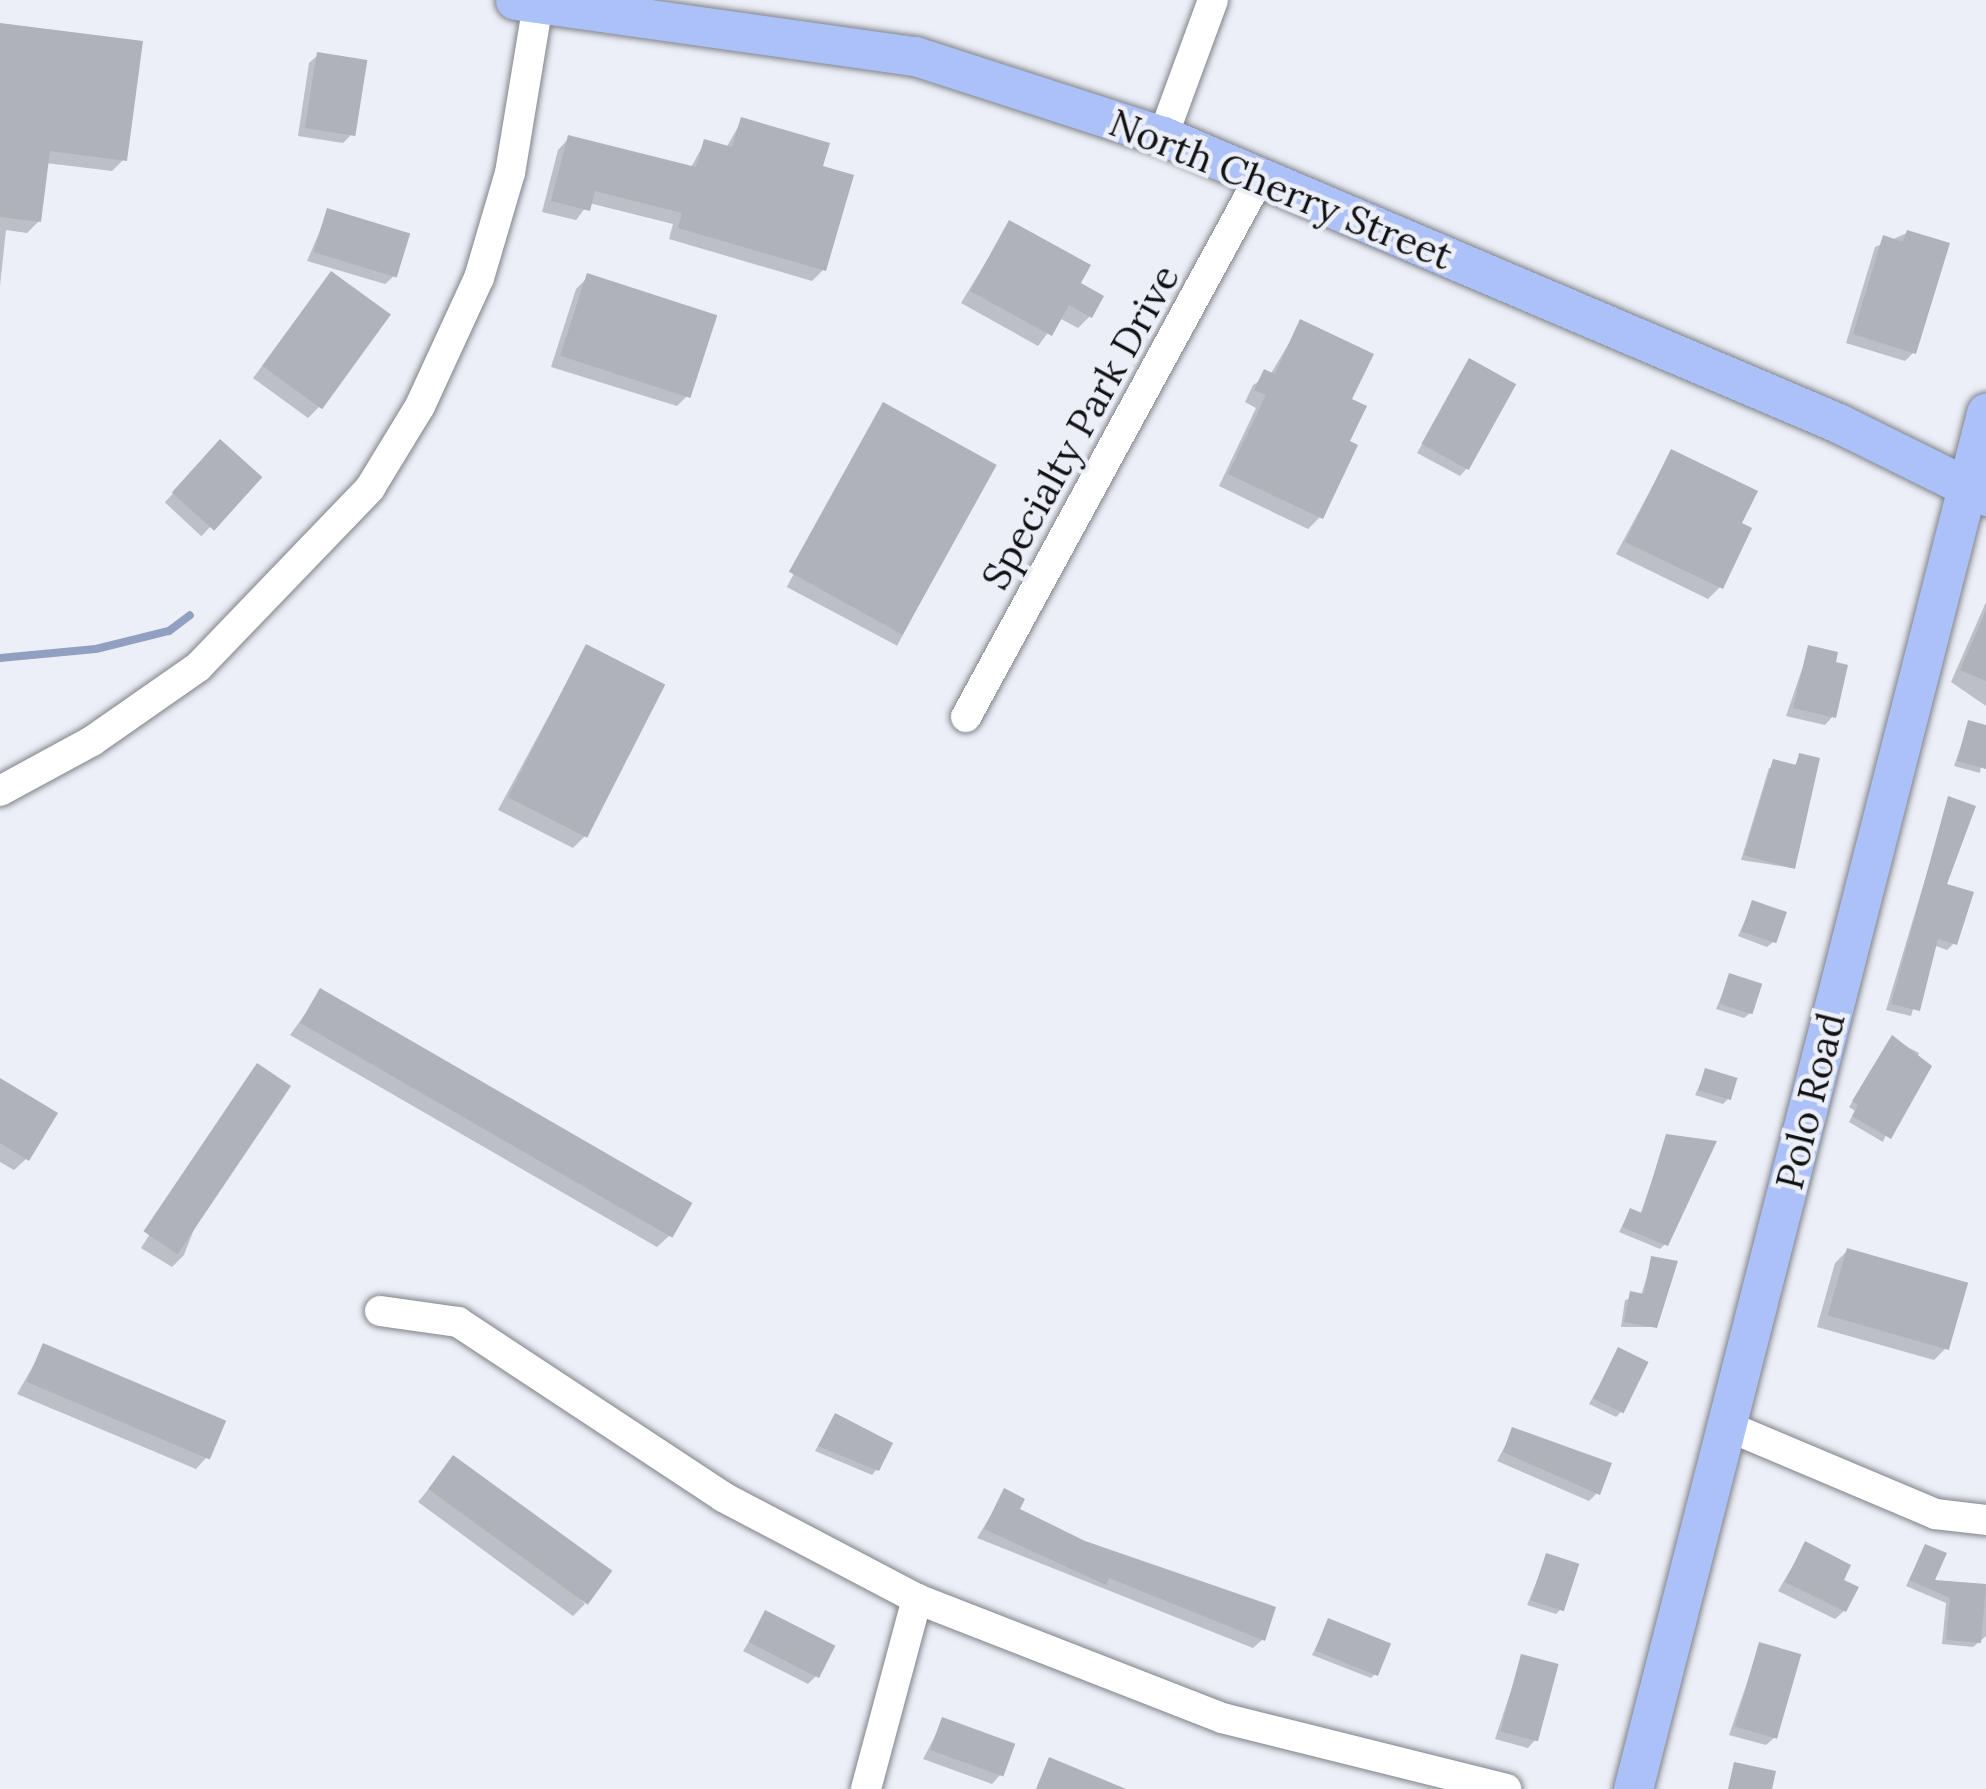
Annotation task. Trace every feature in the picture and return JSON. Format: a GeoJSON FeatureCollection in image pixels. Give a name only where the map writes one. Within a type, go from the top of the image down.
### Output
{"type":"FeatureCollection","features":[{"type":"Feature","properties":{"kind":"main road","name":"North Cherry Street"},"geometry":{"type":"LineString","coordinates":[[526,2],[915,56],[1162,136],[1816,414],[1976,492]]}},
{"type":"Feature","properties":{"kind":"main road","name":"Polo Road"},"geometry":{"type":"LineString","coordinates":[[1633,1789],[1976,492],[1986,413]]}},
{"type":"Feature","properties":{"kind":"street"},"geometry":{"type":"LineString","coordinates":[[1162,136],[1213,0]]}},
{"type":"Feature","properties":{"kind":"street"},"geometry":{"type":"LineString","coordinates":[[0,791],[92,741],[198,667],[370,488],[420,406],[479,278],[510,173],[526,2]]}},
{"type":"Feature","properties":{"kind":"street","name":"Specialty Park Drive"},"geometry":{"type":"LineString","coordinates":[[966,718],[1261,175]]}},
{"type":"Feature","properties":{"kind":"street"},"geometry":{"type":"LineString","coordinates":[[380,1311],[458,1322],[723,1497],[917,1599],[1222,1718],[1506,1789]]}},
{"type":"Feature","properties":{"kind":"street"},"geometry":{"type":"LineString","coordinates":[[1726,1426],[1935,1514],[1986,1520]]}},
{"type":"Feature","properties":{"kind":"street"},"geometry":{"type":"LineString","coordinates":[[866,1789],[917,1599]]}},
{"type":"Feature","properties":{"kind":"building"},"geometry":{"type":"Polygon","coordinates":[[[0,23],[143,41],[127,161],[50,151],[41,222],[0,217],[0,23]]]}},
{"type":"Feature","properties":{"kind":"building"},"geometry":{"type":"Polygon","coordinates":[[[317,52],[367,60],[355,136],[305,128],[317,52]]]}},
{"type":"Feature","properties":{"kind":"building"},"geometry":{"type":"Polygon","coordinates":[[[741,117],[830,143],[823,166],[854,175],[826,271],[678,228],[682,213],[595,191],[590,211],[551,201],[568,135],[696,167],[704,139],[732,147],[741,117]]]}},
{"type":"Feature","properties":{"kind":"building"},"geometry":{"type":"Polygon","coordinates":[[[327,208],[410,233],[397,277],[314,252],[327,208]]]}},
{"type":"Feature","properties":{"kind":"building"},"geometry":{"type":"Polygon","coordinates":[[[1009,220],[1091,265],[1081,283],[1104,296],[1092,318],[1069,305],[1052,336],[970,291],[1009,220]]]}},
{"type":"Feature","properties":{"kind":"building"},"geometry":{"type":"Polygon","coordinates":[[[1907,230],[1950,243],[1916,354],[1853,334],[1883,235],[1903,242],[1907,230]]]}},
{"type":"Feature","properties":{"kind":"building"},"geometry":{"type":"Polygon","coordinates":[[[331,271],[391,314],[322,409],[262,366],[331,271]]]}},
{"type":"Feature","properties":{"kind":"building"},"geometry":{"type":"Polygon","coordinates":[[[587,273],[717,315],[690,398],[560,356],[587,273]]]}},
{"type":"Feature","properties":{"kind":"building"},"geometry":{"type":"Polygon","coordinates":[[[1300,319],[1374,354],[1352,399],[1367,406],[1350,441],[1358,445],[1323,519],[1228,474],[1266,395],[1254,390],[1264,369],[1275,374],[1300,319]]]}},
{"type":"Feature","properties":{"kind":"building"},"geometry":{"type":"Polygon","coordinates":[[[1469,358],[1516,384],[1469,470],[1421,444],[1469,358]]]}},
{"type":"Feature","properties":{"kind":"building"},"geometry":{"type":"Polygon","coordinates":[[[883,402],[997,465],[903,635],[789,572],[883,402]]]}},
{"type":"Feature","properties":{"kind":"building"},"geometry":{"type":"Polygon","coordinates":[[[220,439],[262,477],[214,531],[172,493],[220,439]]]}},
{"type":"Feature","properties":{"kind":"building"},"geometry":{"type":"Polygon","coordinates":[[[1671,449],[1758,491],[1742,523],[1752,528],[1723,589],[1625,542],[1671,449]]]}},
{"type":"Feature","properties":{"kind":"building"},"geometry":{"type":"Polygon","coordinates":[[[1986,610],[1986,681],[1960,670],[1986,610]]]}},
{"type":"Feature","properties":{"kind":"building"},"geometry":{"type":"Polygon","coordinates":[[[586,644],[665,684],[587,838],[508,797],[586,644]]]}},
{"type":"Feature","properties":{"kind":"building"},"geometry":{"type":"Polygon","coordinates":[[[1808,645],[1838,652],[1836,662],[1848,665],[1836,718],[1793,708],[1808,645]]]}},
{"type":"Feature","properties":{"kind":"building"},"geometry":{"type":"Polygon","coordinates":[[[1968,720],[1986,725],[1986,769],[1957,761],[1968,720]]]}},
{"type":"Feature","properties":{"kind":"building"},"geometry":{"type":"Polygon","coordinates":[[[1799,753],[1820,758],[1795,869],[1744,855],[1773,759],[1796,765],[1799,753]]]}},
{"type":"Feature","properties":{"kind":"building"},"geometry":{"type":"Polygon","coordinates":[[[1948,796],[1976,806],[1947,884],[1974,892],[1957,945],[1938,939],[1920,1011],[1891,1004],[1948,796]]]}},
{"type":"Feature","properties":{"kind":"building"},"geometry":{"type":"Polygon","coordinates":[[[1752,900],[1787,912],[1776,943],[1741,931],[1752,900]]]}},
{"type":"Feature","properties":{"kind":"building"},"geometry":{"type":"Polygon","coordinates":[[[1729,973],[1762,984],[1752,1014],[1719,1003],[1729,973]]]}},
{"type":"Feature","properties":{"kind":"building"},"geometry":{"type":"Polygon","coordinates":[[[320,988],[692,1203],[672,1238],[300,1023],[320,988]]]}},
{"type":"Feature","properties":{"kind":"building"},"geometry":{"type":"Polygon","coordinates":[[[1892,1035],[1932,1066],[1891,1139],[1852,1116],[1858,1105],[1852,1101],[1892,1035]]]}},
{"type":"Feature","properties":{"kind":"building"},"geometry":{"type":"Polygon","coordinates":[[[257,1063],[291,1086],[177,1254],[143,1231],[257,1063]]]}},
{"type":"Feature","properties":{"kind":"building"},"geometry":{"type":"Polygon","coordinates":[[[1705,1068],[1738,1078],[1731,1100],[1698,1090],[1705,1068]]]}},
{"type":"Feature","properties":{"kind":"building"},"geometry":{"type":"Polygon","coordinates":[[[0,1078],[58,1113],[29,1161],[0,1143],[0,1078]]]}},
{"type":"Feature","properties":{"kind":"building"},"geometry":{"type":"Polygon","coordinates":[[[1666,1134],[1717,1141],[1668,1246],[1622,1227],[1630,1208],[1642,1213],[1666,1134]]]}},
{"type":"Feature","properties":{"kind":"building"},"geometry":{"type":"Polygon","coordinates":[[[1847,1248],[1968,1283],[1949,1350],[1828,1315],[1847,1248]]]}},
{"type":"Feature","properties":{"kind":"building"},"geometry":{"type":"Polygon","coordinates":[[[1651,1256],[1678,1261],[1657,1328],[1624,1322],[1630,1291],[1644,1294],[1651,1256]]]}},
{"type":"Feature","properties":{"kind":"building"},"geometry":{"type":"Polygon","coordinates":[[[43,1343],[226,1421],[210,1459],[27,1382],[43,1343]]]}},
{"type":"Feature","properties":{"kind":"building"},"geometry":{"type":"Polygon","coordinates":[[[1618,1347],[1649,1362],[1624,1413],[1593,1398],[1618,1347]]]}},
{"type":"Feature","properties":{"kind":"building"},"geometry":{"type":"Polygon","coordinates":[[[835,1413],[893,1443],[879,1471],[818,1446],[835,1413]]]}},
{"type":"Feature","properties":{"kind":"building"},"geometry":{"type":"Polygon","coordinates":[[[1512,1427],[1612,1463],[1600,1495],[1503,1452],[1512,1427]]]}},
{"type":"Feature","properties":{"kind":"building"},"geometry":{"type":"Polygon","coordinates":[[[453,1455],[612,1571],[588,1605],[428,1489],[453,1455]]]}},
{"type":"Feature","properties":{"kind":"building"},"geometry":{"type":"Polygon","coordinates":[[[1004,1488],[1025,1499],[1020,1509],[1085,1541],[1276,1607],[1265,1641],[1109,1578],[1106,1585],[984,1529],[1004,1488]]]}},
{"type":"Feature","properties":{"kind":"building"},"geometry":{"type":"Polygon","coordinates":[[[1805,1541],[1851,1565],[1844,1580],[1859,1587],[1846,1612],[1785,1582],[1805,1541]]]}},
{"type":"Feature","properties":{"kind":"building"},"geometry":{"type":"Polygon","coordinates":[[[1925,1544],[1947,1553],[1935,1580],[1986,1584],[1981,1643],[1946,1640],[1950,1598],[1909,1580],[1925,1544]]]}},
{"type":"Feature","properties":{"kind":"building"},"geometry":{"type":"Polygon","coordinates":[[[1546,1553],[1579,1564],[1564,1611],[1531,1601],[1546,1553]]]}},
{"type":"Feature","properties":{"kind":"building"},"geometry":{"type":"Polygon","coordinates":[[[765,1610],[835,1646],[819,1678],[749,1642],[765,1610]]]}},
{"type":"Feature","properties":{"kind":"building"},"geometry":{"type":"Polygon","coordinates":[[[1328,1618],[1391,1643],[1378,1676],[1315,1650],[1328,1618]]]}},
{"type":"Feature","properties":{"kind":"building"},"geometry":{"type":"Polygon","coordinates":[[[1759,1642],[1801,1654],[1777,1739],[1735,1727],[1759,1642]]]}},
{"type":"Feature","properties":{"kind":"building"},"geometry":{"type":"Polygon","coordinates":[[[1521,1654],[1559,1664],[1538,1741],[1500,1731],[1521,1654]]]}},
{"type":"Feature","properties":{"kind":"building"},"geometry":{"type":"Polygon","coordinates":[[[942,1717],[1015,1744],[1003,1777],[930,1750],[942,1717]]]}},
{"type":"Feature","properties":{"kind":"building"},"geometry":{"type":"Polygon","coordinates":[[[1049,1757],[1126,1789],[1036,1789],[1049,1757]]]}},
{"type":"Feature","properties":{"kind":"building"},"geometry":{"type":"Polygon","coordinates":[[[1734,1762],[1776,1771],[1772,1789],[1728,1789],[1734,1762]]]}},
{"type":"Feature","properties":{"kind":"waterway"},"geometry":{"type":"LineString","coordinates":[[0,658],[96,649],[169,631],[190,615]]}}]}
